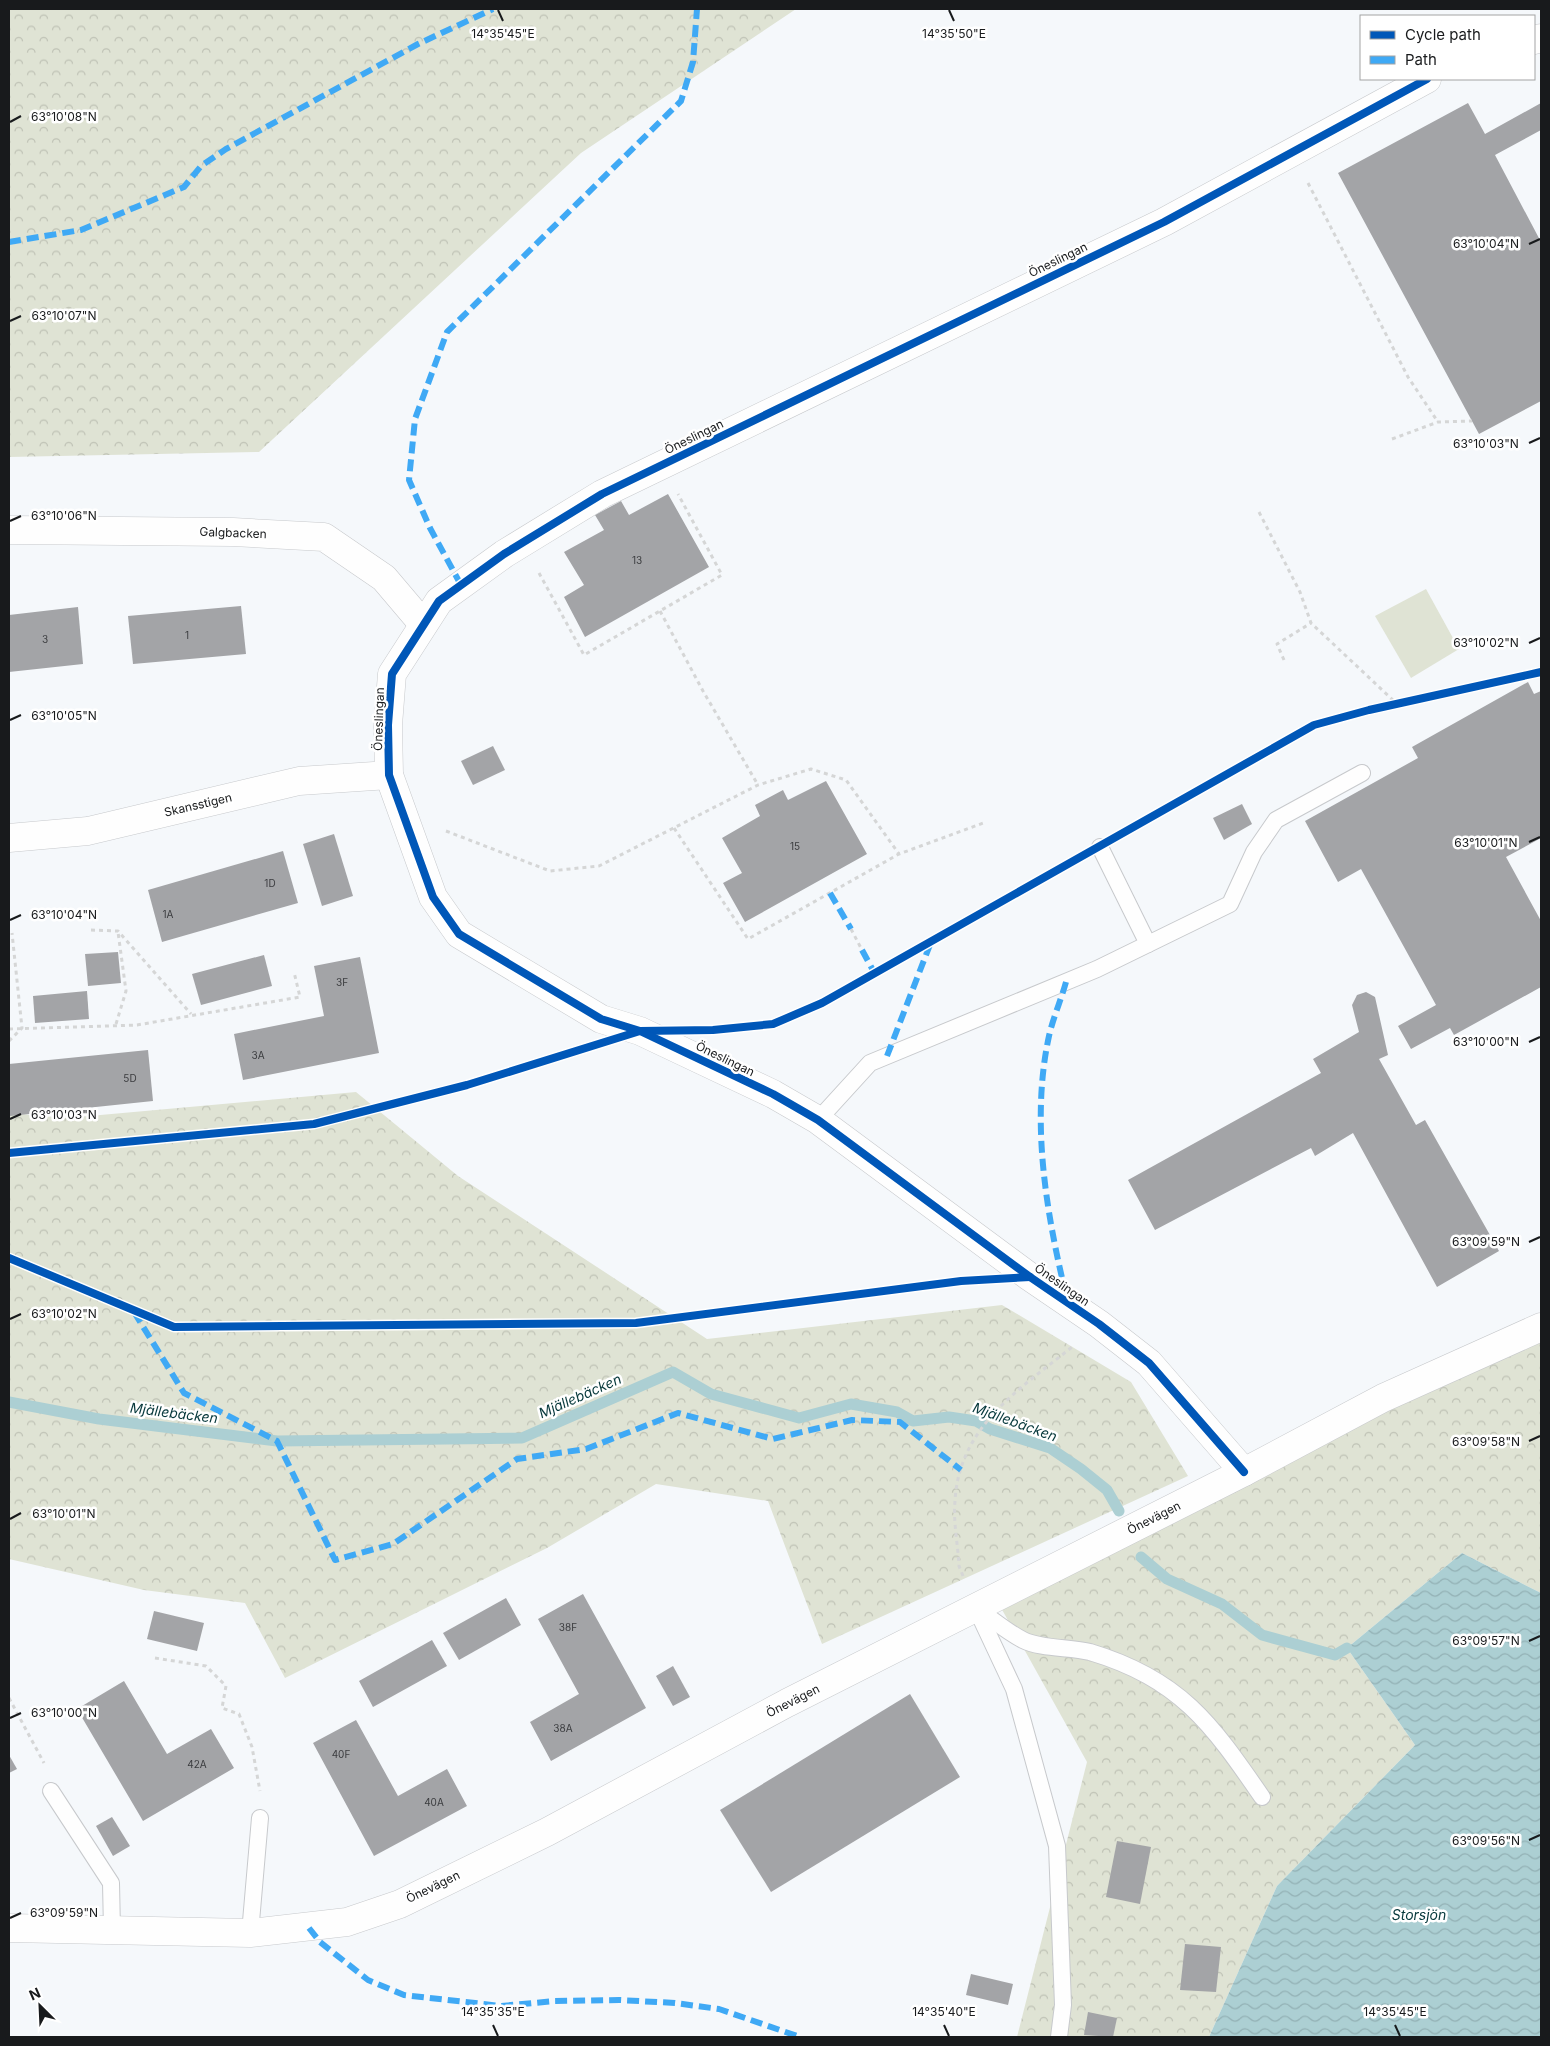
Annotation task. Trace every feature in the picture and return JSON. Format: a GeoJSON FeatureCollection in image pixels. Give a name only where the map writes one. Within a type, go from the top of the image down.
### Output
{"type":"FeatureCollection","features":[{"type":"Feature","properties":{"kind":"street","name":"Öneslingan"},"geometry":{"type":"LineString","coordinates":[[1244,1472],[1149,1363],[1099,1324],[1030,1277],[818,1120],[773,1094],[640,1031],[601,1019],[459,934],[433,897],[389,775],[388,725],[392,674],[439,601],[522,543],[602,494],[1164,222],[1425,80]]}},
{"type":"Feature","properties":{"kind":"street","name":"Galgbacken"},"geometry":{"type":"LineString","coordinates":[[9,530],[233,532],[324,537],[384,578],[423,624]]}},
{"type":"Feature","properties":{"kind":"street","name":"Skansstigen"},"geometry":{"type":"LineString","coordinates":[[9,838],[88,831],[299,781],[389,775]]}},
{"type":"Feature","properties":{"kind":"street","name":"Önevägen"},"geometry":{"type":"LineString","coordinates":[[9,1928],[250,1934],[347,1922],[400,1904],[547,1832],[787,1703],[1244,1472],[1383,1398],[1539,1333]]}},
{"type":"Feature","properties":{"kind":"lane"},"geometry":{"type":"LineString","coordinates":[[818,1120],[870,1062],[1098,969],[1230,904],[1254,852],[1276,820],[1362,773]]}},
{"type":"Feature","properties":{"kind":"lane"},"geometry":{"type":"LineString","coordinates":[[1100,847],[1148,944]]}},
{"type":"Feature","properties":{"kind":"lane"},"geometry":{"type":"LineString","coordinates":[[976,1608],[1024,1641],[1089,1652],[1145,1673],[1188,1703],[1222,1738],[1262,1797]]}},
{"type":"Feature","properties":{"kind":"lane"},"geometry":{"type":"LineString","coordinates":[[976,1608],[1014,1689],[1057,1846],[1063,2005],[1059,2037]]}},
{"type":"Feature","properties":{"kind":"lane"},"geometry":{"type":"LineString","coordinates":[[51,1791],[111,1883],[112,1930]]}},
{"type":"Feature","properties":{"kind":"lane"},"geometry":{"type":"LineString","coordinates":[[250,1934],[260,1818]]}},
{"type":"Feature","properties":{"kind":"path"},"geometry":{"type":"LineString","coordinates":[[1292,152],[1408,378],[1438,422]]}},
{"type":"Feature","properties":{"kind":"path"},"geometry":{"type":"LineString","coordinates":[[1392,439],[1438,422],[1472,421]]}},
{"type":"Feature","properties":{"kind":"path"},"geometry":{"type":"LineString","coordinates":[[522,543],[584,655],[722,575],[662,465]]}},
{"type":"Feature","properties":{"kind":"path"},"geometry":{"type":"LineString","coordinates":[[1259,512],[1300,592],[1311,623],[1396,703]]}},
{"type":"Feature","properties":{"kind":"path"},"geometry":{"type":"LineString","coordinates":[[660,611],[703,692],[758,785]]}},
{"type":"Feature","properties":{"kind":"path"},"geometry":{"type":"LineString","coordinates":[[1284,660],[1277,644],[1311,623]]}},
{"type":"Feature","properties":{"kind":"path"},"geometry":{"type":"LineString","coordinates":[[1387,705],[1406,701]]}},
{"type":"Feature","properties":{"kind":"path"},"geometry":{"type":"LineString","coordinates":[[404,815],[550,871],[599,866],[758,785],[811,769],[846,780],[899,854]]}},
{"type":"Feature","properties":{"kind":"path"},"geometry":{"type":"LineString","coordinates":[[674,828],[748,939],[899,854],[986,822]]}},
{"type":"Feature","properties":{"kind":"path"},"geometry":{"type":"LineString","coordinates":[[851,929],[862,950]]}},
{"type":"Feature","properties":{"kind":"path"},"geometry":{"type":"LineString","coordinates":[[91,930],[118,931],[191,1014]]}},
{"type":"Feature","properties":{"kind":"path"},"geometry":{"type":"LineString","coordinates":[[116,1024],[126,991],[118,931]]}},
{"type":"Feature","properties":{"kind":"path"},"geometry":{"type":"LineString","coordinates":[[12,933],[22,1028]]}},
{"type":"Feature","properties":{"kind":"path"},"geometry":{"type":"LineString","coordinates":[[9,1028],[137,1025],[191,1014],[300,997],[294,972]]}},
{"type":"Feature","properties":{"kind":"path"},"geometry":{"type":"LineString","coordinates":[[9,1041],[22,1028]]}},
{"type":"Feature","properties":{"kind":"path"},"geometry":{"type":"LineString","coordinates":[[976,1608],[960,1566],[955,1501],[961,1470],[975,1435],[996,1409],[1099,1324]]}},
{"type":"Feature","properties":{"kind":"path"},"geometry":{"type":"LineString","coordinates":[[155,1658],[206,1666],[226,1686],[222,1708],[239,1714],[252,1747],[260,1787],[260,1818]]}},
{"type":"Feature","properties":{"kind":"path"},"geometry":{"type":"LineString","coordinates":[[9,1698],[54,1782],[51,1791]]}},
{"type":"Feature","properties":{"kind":"green space"},"geometry":{"type":"Polygon","coordinates":[[[9,9],[796,9],[581,153],[259,452],[9,457],[9,9]]]}},
{"type":"Feature","properties":{"kind":"green space"},"geometry":{"type":"Polygon","coordinates":[[[1426,589],[1459,649],[1411,678],[1375,616],[1426,589]]]}},
{"type":"Feature","properties":{"kind":"green space"},"geometry":{"type":"Polygon","coordinates":[[[356,1092],[458,1176],[707,1339],[1002,1305],[1131,1382],[1188,1476],[822,1644],[768,1501],[656,1484],[547,1548],[285,1678],[245,1603],[144,1590],[9,1559],[9,1113],[67,1118],[356,1092]]]}},
{"type":"Feature","properties":{"kind":"green space"},"geometry":{"type":"Polygon","coordinates":[[[1541,1340],[1541,1593],[1462,1553],[1347,1648],[1415,1745],[1277,1886],[1209,2037],[1017,2037],[1087,1762],[1000,1606],[1389,1409],[1541,1340]]]}},
{"type":"Feature","properties":{"kind":"water","name":"Storsjön"},"geometry":{"type":"Polygon","coordinates":[[[1462,1553],[1541,1593],[1541,2037],[1209,2037],[1277,1886],[1415,1745],[1347,1648],[1462,1553]]]}},
{"type":"Feature","properties":{"kind":"building"},"geometry":{"type":"Polygon","coordinates":[[[1468,103],[1485,134],[1541,103],[1541,130],[1495,155],[1541,242],[1541,401],[1479,434],[1338,173],[1468,103]]]}},
{"type":"Feature","properties":{"kind":"building"},"geometry":{"type":"Polygon","coordinates":[[[668,494],[709,567],[585,637],[564,597],[584,585],[564,552],[604,530],[595,515],[621,501],[629,515],[668,494]]]}},
{"type":"Feature","properties":{"kind":"building"},"geometry":{"type":"Polygon","coordinates":[[[241,606],[246,654],[133,664],[128,616],[241,606]]]}},
{"type":"Feature","properties":{"kind":"building"},"geometry":{"type":"Polygon","coordinates":[[[78,607],[83,664],[9,672],[9,615],[78,607]]]}},
{"type":"Feature","properties":{"kind":"building"},"geometry":{"type":"Polygon","coordinates":[[[1528,682],[1534,694],[1541,691],[1541,838],[1506,857],[1541,921],[1541,987],[1454,1035],[1450,1028],[1411,1049],[1398,1026],[1436,1005],[1361,869],[1338,882],[1305,821],[1418,758],[1412,747],[1528,682]]]}},
{"type":"Feature","properties":{"kind":"building"},"geometry":{"type":"Polygon","coordinates":[[[493,746],[505,770],[473,785],[461,761],[493,746]]]}},
{"type":"Feature","properties":{"kind":"building"},"geometry":{"type":"Polygon","coordinates":[[[826,781],[867,854],[745,922],[723,883],[742,873],[722,838],[760,816],[755,805],[783,790],[788,800],[826,781]]]}},
{"type":"Feature","properties":{"kind":"building"},"geometry":{"type":"Polygon","coordinates":[[[1242,804],[1252,824],[1224,840],[1213,818],[1242,804]]]}},
{"type":"Feature","properties":{"kind":"building"},"geometry":{"type":"Polygon","coordinates":[[[334,834],[353,896],[322,906],[303,844],[334,834]]]}},
{"type":"Feature","properties":{"kind":"building"},"geometry":{"type":"Polygon","coordinates":[[[283,851],[298,903],[162,942],[148,890],[283,851]]]}},
{"type":"Feature","properties":{"kind":"building"},"geometry":{"type":"Polygon","coordinates":[[[118,952],[121,983],[88,986],[85,954],[118,952]]]}},
{"type":"Feature","properties":{"kind":"building"},"geometry":{"type":"Polygon","coordinates":[[[264,955],[272,986],[201,1005],[192,974],[264,955]]]}},
{"type":"Feature","properties":{"kind":"building"},"geometry":{"type":"Polygon","coordinates":[[[360,957],[379,1053],[243,1080],[234,1034],[324,1016],[314,966],[360,957]]]}},
{"type":"Feature","properties":{"kind":"building"},"geometry":{"type":"Polygon","coordinates":[[[87,991],[89,1019],[35,1023],[33,996],[87,991]]]}},
{"type":"Feature","properties":{"kind":"building"},"geometry":{"type":"Polygon","coordinates":[[[1366,992],[1375,997],[1388,1055],[1379,1059],[1416,1125],[1425,1120],[1499,1251],[1437,1287],[1353,1133],[1315,1156],[1311,1148],[1155,1230],[1128,1180],[1321,1073],[1313,1059],[1359,1032],[1352,1005],[1357,995],[1366,992]]]}},
{"type":"Feature","properties":{"kind":"building"},"geometry":{"type":"Polygon","coordinates":[[[148,1050],[153,1101],[10,1116],[9,1064],[148,1050]]]}},
{"type":"Feature","properties":{"kind":"building"},"geometry":{"type":"Polygon","coordinates":[[[583,1594],[646,1708],[551,1761],[530,1722],[579,1694],[538,1619],[583,1594]]]}},
{"type":"Feature","properties":{"kind":"building"},"geometry":{"type":"Polygon","coordinates":[[[506,1598],[521,1625],[459,1660],[443,1633],[506,1598]]]}},
{"type":"Feature","properties":{"kind":"building"},"geometry":{"type":"Polygon","coordinates":[[[154,1611],[204,1623],[197,1651],[147,1639],[154,1611]]]}},
{"type":"Feature","properties":{"kind":"building"},"geometry":{"type":"Polygon","coordinates":[[[432,1640],[447,1666],[373,1707],[359,1681],[432,1640]]]}},
{"type":"Feature","properties":{"kind":"building"},"geometry":{"type":"Polygon","coordinates":[[[673,1666],[690,1697],[673,1706],[656,1676],[673,1666]]]}},
{"type":"Feature","properties":{"kind":"building"},"geometry":{"type":"Polygon","coordinates":[[[124,1681],[167,1754],[211,1729],[234,1768],[143,1821],[77,1709],[124,1681]]]}},
{"type":"Feature","properties":{"kind":"building"},"geometry":{"type":"Polygon","coordinates":[[[910,1694],[960,1777],[771,1892],[720,1810],[910,1694]]]}},
{"type":"Feature","properties":{"kind":"building"},"geometry":{"type":"Polygon","coordinates":[[[356,1720],[398,1796],[447,1769],[467,1806],[374,1856],[313,1743],[356,1720]]]}},
{"type":"Feature","properties":{"kind":"building"},"geometry":{"type":"Polygon","coordinates":[[[9,1755],[17,1769],[9,1773],[9,1755]]]}},
{"type":"Feature","properties":{"kind":"building"},"geometry":{"type":"Polygon","coordinates":[[[112,1817],[130,1846],[113,1856],[96,1826],[112,1817]]]}},
{"type":"Feature","properties":{"kind":"building"},"geometry":{"type":"Polygon","coordinates":[[[1117,1841],[1151,1847],[1140,1904],[1106,1897],[1117,1841]]]}},
{"type":"Feature","properties":{"kind":"building"},"geometry":{"type":"Polygon","coordinates":[[[1185,1944],[1221,1947],[1216,1992],[1180,1990],[1185,1944]]]}},
{"type":"Feature","properties":{"kind":"building"},"geometry":{"type":"Polygon","coordinates":[[[971,1974],[1013,1984],[1008,2005],[966,1995],[971,1974]]]}},
{"type":"Feature","properties":{"kind":"building"},"geometry":{"type":"Polygon","coordinates":[[[1088,2012],[1117,2018],[1113,2037],[1084,2035],[1088,2012]]]}},
{"type":"Feature","properties":{"kind":"waterway","name":"Mjällebäcken"},"geometry":{"type":"LineString","coordinates":[[9,1402],[99,1419],[277,1441],[522,1438],[673,1372],[711,1394],[799,1418],[851,1404],[897,1412],[913,1421],[949,1417],[976,1421],[990,1429],[1050,1448],[1107,1490],[1119,1511]]}},
{"type":"Feature","properties":{"kind":"waterway","name":"Mjällebäcken"},"geometry":{"type":"LineString","coordinates":[[1141,1557],[1167,1579],[1222,1604],[1262,1635],[1335,1655],[1347,1648]]}},
{"type":"Feature","properties":{"kind":"marked path"},"geometry":{"type":"LineString","coordinates":[[9,242],[81,230],[184,187],[201,166],[226,149],[418,44],[493,9]]}},
{"type":"Feature","properties":{"kind":"marked path"},"geometry":{"type":"LineString","coordinates":[[461,585],[430,528],[409,480],[415,419],[447,332],[681,101],[693,62],[697,9]]}},
{"type":"Feature","properties":{"kind":"marked path"},"geometry":{"type":"LineString","coordinates":[[830,893],[851,929]]}},
{"type":"Feature","properties":{"kind":"marked path"},"geometry":{"type":"LineString","coordinates":[[887,1056],[931,942]]}},
{"type":"Feature","properties":{"kind":"marked path"},"geometry":{"type":"LineString","coordinates":[[862,950],[875,974]]}},
{"type":"Feature","properties":{"kind":"marked path"},"geometry":{"type":"LineString","coordinates":[[1066,982],[1049,1036],[1041,1102],[1041,1136],[1048,1204],[1060,1271],[1068,1303]]}},
{"type":"Feature","properties":{"kind":"marked path"},"geometry":{"type":"LineString","coordinates":[[134,1312],[184,1393],[277,1441],[335,1560],[393,1544],[517,1459],[586,1449],[678,1413],[773,1439],[852,1420],[900,1422],[961,1470]]}},
{"type":"Feature","properties":{"kind":"marked path"},"geometry":{"type":"LineString","coordinates":[[309,1928],[320,1942],[368,1980],[404,1995],[501,2006],[555,2001],[619,2000],[675,2003],[719,2009],[800,2037]]}},
{"type":"Feature","properties":{"kind":"cycle path"},"geometry":{"type":"LineString","coordinates":[[1244,1472],[1149,1363],[1099,1324],[1030,1277],[818,1120],[773,1094],[640,1031],[601,1019],[459,934],[433,897],[389,775],[388,725],[392,674],[439,601],[504,554],[602,494],[1164,222],[1425,80]]}},
{"type":"Feature","properties":{"kind":"cycle path"},"geometry":{"type":"LineString","coordinates":[[9,1153],[314,1124],[467,1085],[640,1031],[713,1030],[773,1024],[822,1003],[1314,725],[1369,710],[1541,672]]}},
{"type":"Feature","properties":{"kind":"cycle path"},"geometry":{"type":"LineString","coordinates":[[9,1258],[174,1327],[636,1323],[961,1281],[1030,1277]]}}]}
